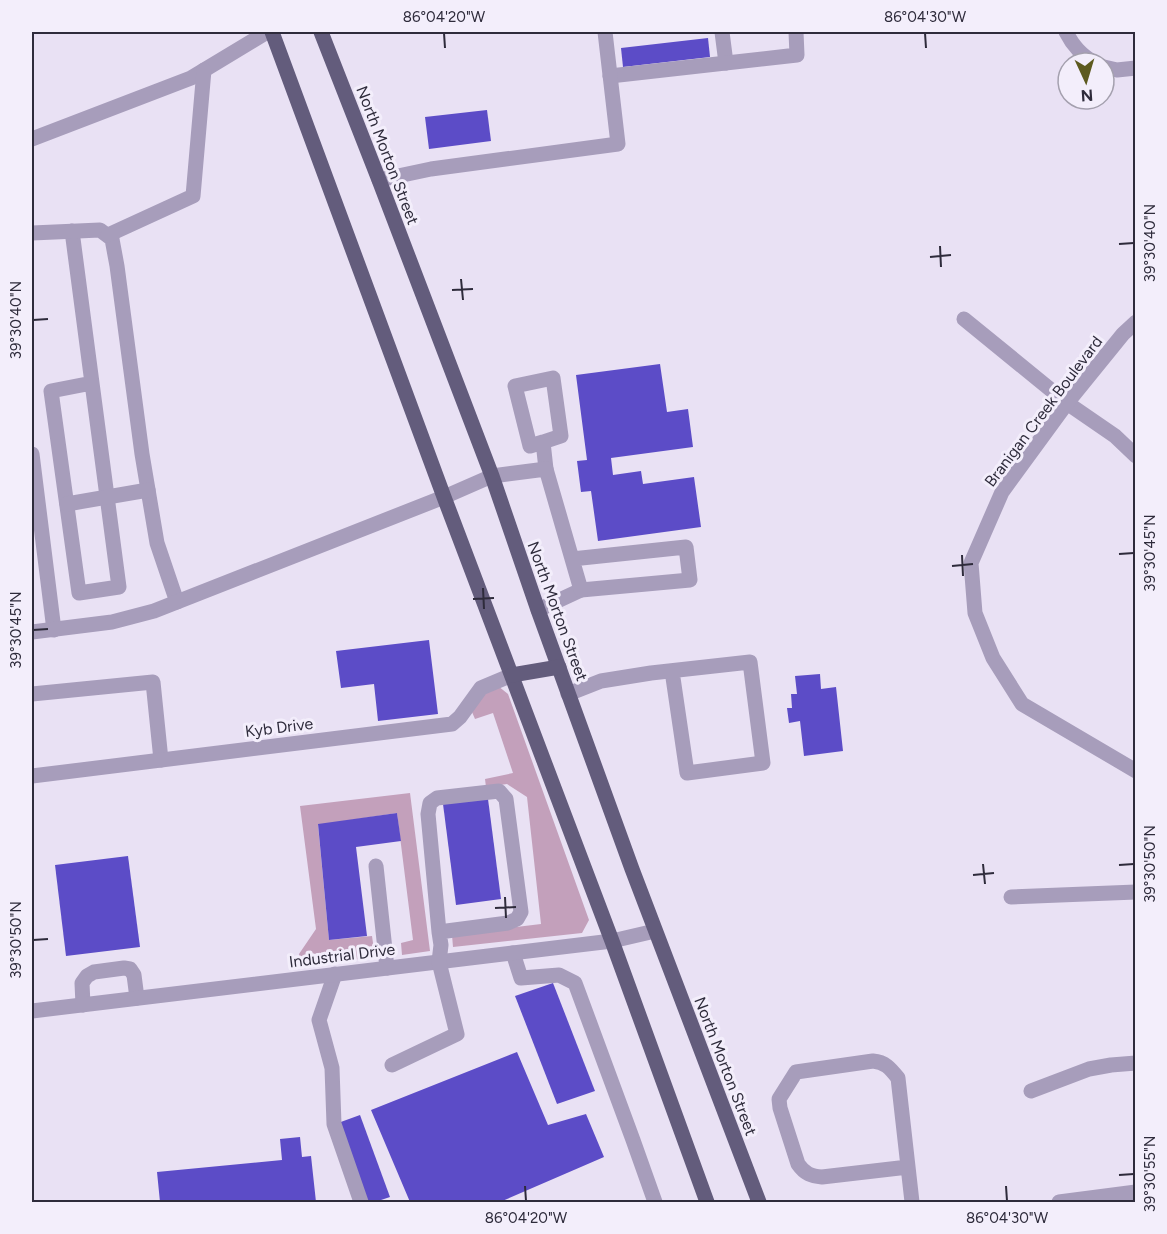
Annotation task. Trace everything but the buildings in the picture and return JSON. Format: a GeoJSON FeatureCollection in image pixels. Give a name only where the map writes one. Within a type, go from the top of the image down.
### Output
{"type":"FeatureCollection","features":[{"type":"Feature","properties":{"kind":"main road"},"geometry":{"type":"LineString","coordinates":[[269,32],[612,941],[707,1203]]}},
{"type":"Feature","properties":{"kind":"main road","name":"North Morton Street"},"geometry":{"type":"LineString","coordinates":[[321,32],[380,180],[492,476],[568,694],[655,931],[759,1203]]}},
{"type":"Feature","properties":{"kind":"main road"},"geometry":{"type":"LineString","coordinates":[[512,675],[559,667]]}},
{"type":"Feature","properties":{"kind":"street"},"geometry":{"type":"LineString","coordinates":[[32,139],[191,78],[269,32]]}},
{"type":"Feature","properties":{"kind":"street"},"geometry":{"type":"LineString","coordinates":[[380,180],[431,169],[618,144],[605,32]]}},
{"type":"Feature","properties":{"kind":"street"},"geometry":{"type":"LineString","coordinates":[[722,32],[726,63]]}},
{"type":"Feature","properties":{"kind":"street"},"geometry":{"type":"LineString","coordinates":[[610,76],[797,55],[795,32]]}},
{"type":"Feature","properties":{"kind":"street"},"geometry":{"type":"LineString","coordinates":[[1066,32],[1078,51]]}},
{"type":"Feature","properties":{"kind":"street"},"geometry":{"type":"LineString","coordinates":[[1116,70],[1136,68]]}},
{"type":"Feature","properties":{"kind":"street"},"geometry":{"type":"LineString","coordinates":[[108,236],[193,196],[204,70]]}},
{"type":"Feature","properties":{"kind":"street"},"geometry":{"type":"LineString","coordinates":[[32,232],[100,230],[112,238],[157,543],[177,602]]}},
{"type":"Feature","properties":{"kind":"street"},"geometry":{"type":"LineString","coordinates":[[72,231],[119,587],[79,593],[51,391],[92,383]]}},
{"type":"Feature","properties":{"kind":"street"},"geometry":{"type":"LineString","coordinates":[[964,319],[1067,403],[1115,436],[1136,456]]}},
{"type":"Feature","properties":{"kind":"street","name":"Branigan Creek Boulevard"},"geometry":{"type":"LineString","coordinates":[[1136,322],[1123,334],[1067,403],[1002,492],[972,563],[975,613],[993,658],[1022,704],[1136,771]]}},
{"type":"Feature","properties":{"kind":"street"},"geometry":{"type":"LineString","coordinates":[[553,378],[561,436],[543,442],[530,446],[514,386],[553,378]]}},
{"type":"Feature","properties":{"kind":"street"},"geometry":{"type":"LineString","coordinates":[[543,442],[546,469],[581,590]]}},
{"type":"Feature","properties":{"kind":"street"},"geometry":{"type":"LineString","coordinates":[[32,454],[54,630]]}},
{"type":"Feature","properties":{"kind":"street"},"geometry":{"type":"LineString","coordinates":[[32,632],[136,617],[444,497],[492,476],[546,469]]}},
{"type":"Feature","properties":{"kind":"street"},"geometry":{"type":"LineString","coordinates":[[67,504],[148,490]]}},
{"type":"Feature","properties":{"kind":"street"},"geometry":{"type":"LineString","coordinates":[[538,610],[581,590],[690,580],[686,547],[572,559]]}},
{"type":"Feature","properties":{"kind":"street"},"geometry":{"type":"LineString","coordinates":[[568,694],[601,681],[672,670],[750,662],[763,763],[687,773],[672,670]]}},
{"type":"Feature","properties":{"kind":"street","name":"Kyb Drive"},"geometry":{"type":"LineString","coordinates":[[32,776],[452,724],[460,717],[481,688],[512,675]]}},
{"type":"Feature","properties":{"kind":"street"},"geometry":{"type":"LineString","coordinates":[[32,694],[153,682],[161,760]]}},
{"type":"Feature","properties":{"kind":"street"},"geometry":{"type":"LineString","coordinates":[[392,1065],[457,1034],[439,962],[441,945],[439,932],[428,814],[430,803],[437,798],[499,791],[506,800],[521,912],[517,919],[508,923],[439,932]]}},
{"type":"Feature","properties":{"kind":"street"},"geometry":{"type":"LineString","coordinates":[[376,866],[387,968]]}},
{"type":"Feature","properties":{"kind":"street"},"geometry":{"type":"LineString","coordinates":[[1011,897],[1136,892]]}},
{"type":"Feature","properties":{"kind":"street","name":"Industrial Drive"},"geometry":{"type":"LineString","coordinates":[[32,1011],[612,941],[655,931]]}},
{"type":"Feature","properties":{"kind":"street"},"geometry":{"type":"LineString","coordinates":[[513,953],[521,978],[559,975],[575,983],[655,1203]]}},
{"type":"Feature","properties":{"kind":"street"},"geometry":{"type":"LineString","coordinates":[[83,1005],[82,983],[87,976],[94,972],[124,968],[130,969],[134,975],[137,998]]}},
{"type":"Feature","properties":{"kind":"street"},"geometry":{"type":"LineString","coordinates":[[335,974],[319,1020],[332,1068],[334,1124],[361,1203]]}},
{"type":"Feature","properties":{"kind":"street"},"geometry":{"type":"LineString","coordinates":[[908,1167],[822,1177],[804,1172],[798,1164],[779,1099],[796,1072],[873,1061],[881,1062],[892,1070],[898,1078],[908,1167],[912,1203]]}},
{"type":"Feature","properties":{"kind":"street"},"geometry":{"type":"LineString","coordinates":[[1031,1091],[1089,1069],[1136,1063]]}},
{"type":"Feature","properties":{"kind":"street"},"geometry":{"type":"LineString","coordinates":[[1059,1203],[1136,1192]]}},
{"type":"Feature","properties":{"kind":"shaded area"},"geometry":{"type":"Polygon","coordinates":[[[498,686],[508,694],[589,920],[582,933],[453,947],[452,935],[541,924],[527,797],[507,784],[486,787],[485,779],[513,773],[493,713],[475,719],[472,712],[485,689],[498,686]]]}},
{"type":"Feature","properties":{"kind":"shaded area"},"geometry":{"type":"Polygon","coordinates":[[[410,793],[430,951],[402,955],[401,943],[413,940],[397,813],[318,825],[329,940],[372,936],[375,957],[301,967],[299,954],[316,929],[300,806],[410,793]]]}}]}
